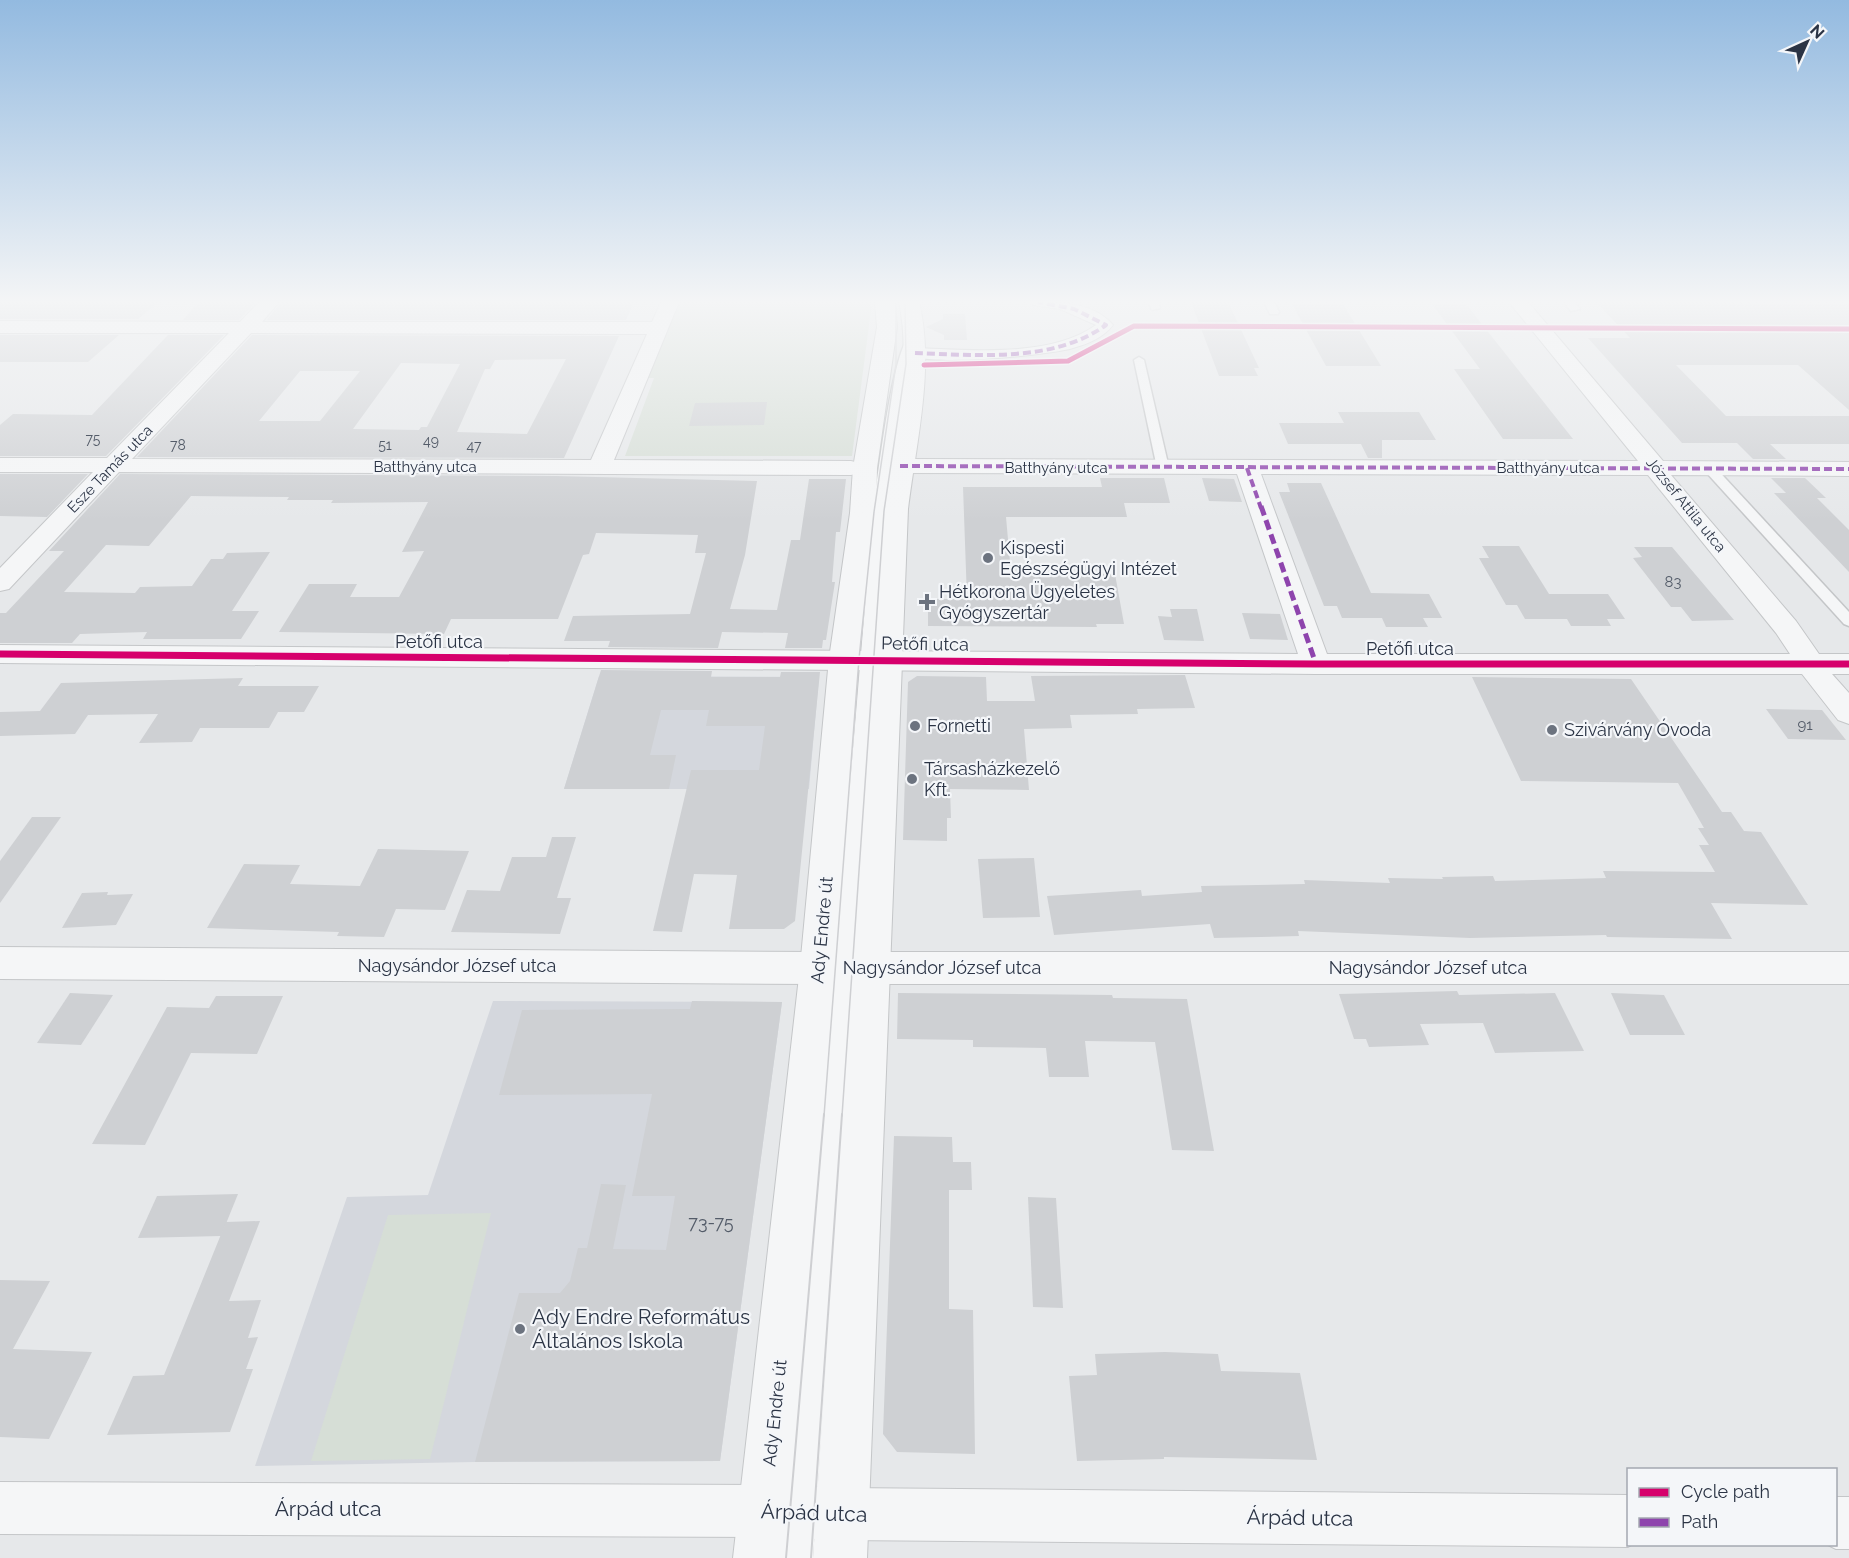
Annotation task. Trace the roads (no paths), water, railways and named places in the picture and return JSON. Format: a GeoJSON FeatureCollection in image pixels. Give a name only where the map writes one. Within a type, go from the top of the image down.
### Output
{"type":"FeatureCollection","features":[{"type":"Feature","properties":{"kind":"street","name":"Esze Tamás utca"},"geometry":{"type":"LineString","coordinates":[[0,583],[201,375]]}},
{"type":"Feature","properties":{"kind":"street"},"geometry":{"type":"LineString","coordinates":[[599,468],[639,375]]}},
{"type":"Feature","properties":{"kind":"street","name":"Ady Endre út"},"geometry":{"type":"LineString","coordinates":[[801,1535],[845,968],[866,659],[863,513],[865,468],[880,375]]}},
{"type":"Feature","properties":{"kind":"street","name":"Ady Endre út"},"geometry":{"type":"LineString","coordinates":[[866,659],[895,509],[893,466],[906,375]]}},
{"type":"Feature","properties":{"kind":"street","name":"József Attila utca"},"geometry":{"type":"LineString","coordinates":[[1578,375],[1656,468],[1662,480],[1786,627],[1810,664],[1849,713]]}},
{"type":"Feature","properties":{"kind":"street","name":"Batthyány utca"},"geometry":{"type":"LineString","coordinates":[[0,465],[851,468]]}},
{"type":"Feature","properties":{"kind":"street","name":"Batthyány utca"},"geometry":{"type":"LineString","coordinates":[[893,466],[1849,470]]}},
{"type":"Feature","properties":{"kind":"street"},"geometry":{"type":"LineString","coordinates":[[1247,468],[1316,664]]}},
{"type":"Feature","properties":{"kind":"street","name":"Petőfi utca"},"geometry":{"type":"LineString","coordinates":[[0,654],[1316,664],[1849,664]]}},
{"type":"Feature","properties":{"kind":"street","name":"Nagysándor József utca"},"geometry":{"type":"LineString","coordinates":[[0,963],[845,968],[1849,968]]}},
{"type":"Feature","properties":{"kind":"street","name":"Ady Endre út"},"geometry":{"type":"LineString","coordinates":[[801,1535],[845,968]]}},
{"type":"Feature","properties":{"kind":"street","name":"Árpád utca"},"geometry":{"type":"LineString","coordinates":[[0,1508],[801,1535],[1627,1521]]}},
{"type":"Feature","properties":{"kind":"lane"},"geometry":{"type":"LineString","coordinates":[[1142,375],[1163,468]]}},
{"type":"Feature","properties":{"kind":"lane"},"geometry":{"type":"LineString","coordinates":[[863,513],[893,466]]}},
{"type":"Feature","properties":{"kind":"lane"},"geometry":{"type":"LineString","coordinates":[[1709,468],[1849,621]]}},
{"type":"Feature","properties":{"kind":"tram line"},"geometry":{"type":"LineString","coordinates":[[824,1116],[859,659],[874,512],[894,375]]}},
{"type":"Feature","properties":{"kind":"tram line"},"geometry":{"type":"LineString","coordinates":[[842,1116],[884,511],[904,375]]}},
{"type":"Feature","properties":{"kind":"tram line"},"geometry":{"type":"LineString","coordinates":[[786,1558],[824,1114]]}},
{"type":"Feature","properties":{"kind":"tram line"},"geometry":{"type":"LineString","coordinates":[[811,1558],[842,1114]]}},
{"type":"Feature","properties":{"kind":"place","name":"Kispesti Egészségügyi Intézet"},"geometry":{"type":"Point","coordinates":[988,558]}},
{"type":"Feature","properties":{"kind":"place","name":"Hétkorona Ügyeletes Gyógyszertár"},"geometry":{"type":"Point","coordinates":[927,602]}},
{"type":"Feature","properties":{"kind":"place","name":"Fornetti"},"geometry":{"type":"Point","coordinates":[915,726]}},
{"type":"Feature","properties":{"kind":"place","name":"Szivárvány Óvoda"},"geometry":{"type":"Point","coordinates":[1552,730]}},
{"type":"Feature","properties":{"kind":"place","name":"Társasházkezelő Kft."},"geometry":{"type":"Point","coordinates":[912,779]}},
{"type":"Feature","properties":{"kind":"place","name":"Ady Endre Református Általános Iskola"},"geometry":{"type":"Point","coordinates":[520,1329]}}]}
